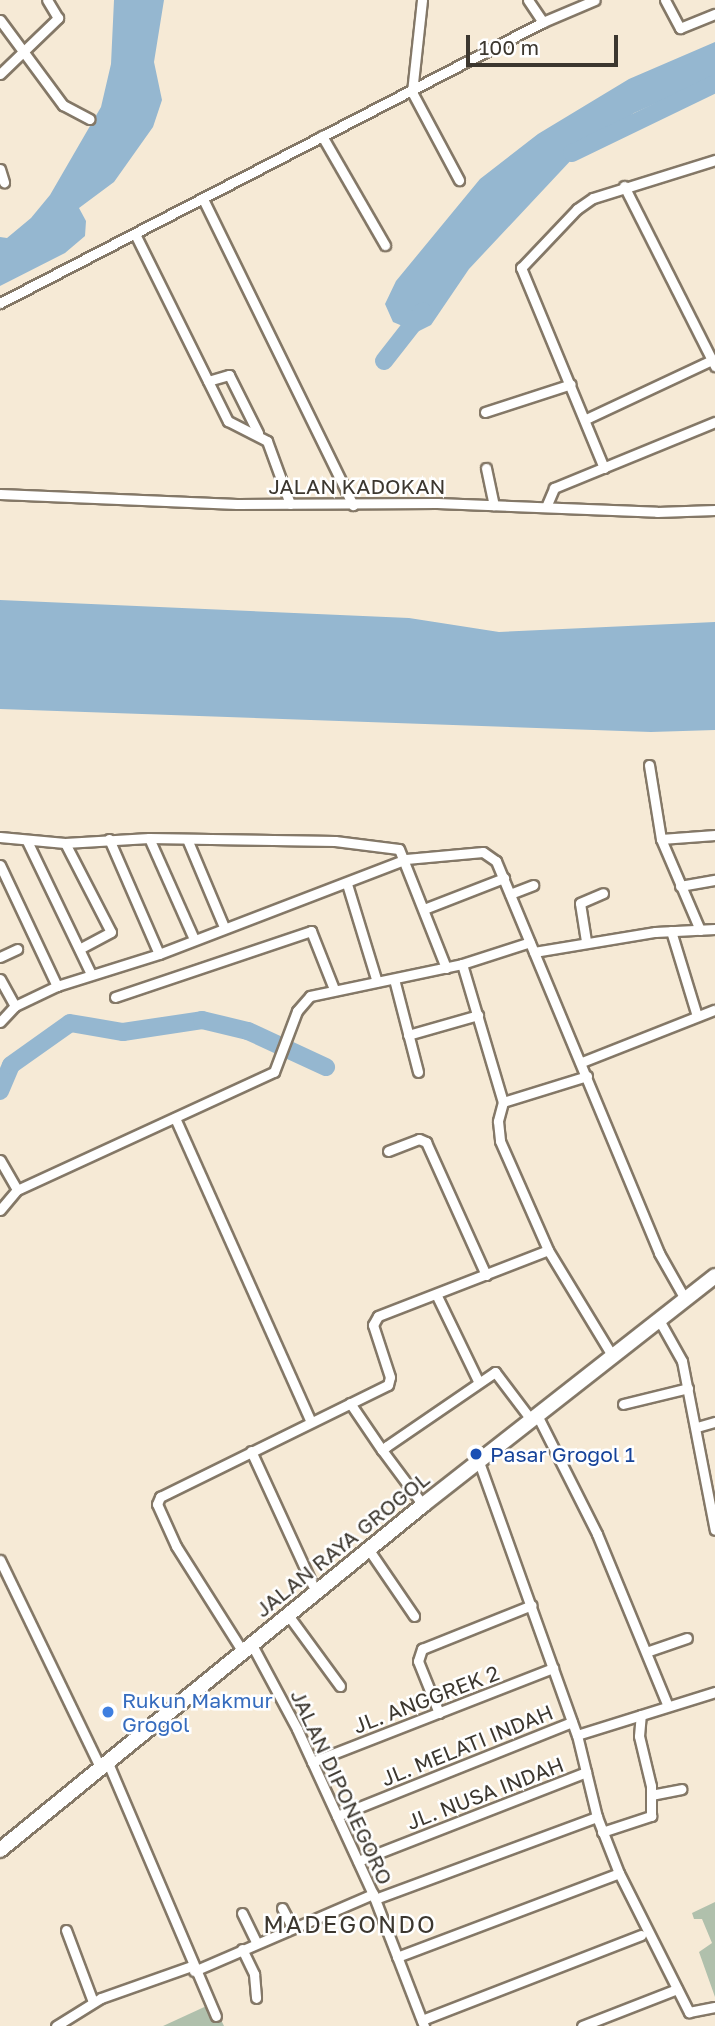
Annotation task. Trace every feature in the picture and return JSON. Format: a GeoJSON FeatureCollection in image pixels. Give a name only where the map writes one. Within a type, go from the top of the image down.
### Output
{"type":"FeatureCollection","features":[{"type":"Feature","properties":{"kind":"main road","name":"JALAN RAYA GROGOL"},"geometry":{"type":"LineString","coordinates":[[0,1850],[423,1505],[715,1276]]}},
{"type":"Feature","properties":{"kind":"street"},"geometry":{"type":"LineString","coordinates":[[0,74],[24,55],[58,18],[47,0]]}},
{"type":"Feature","properties":{"kind":"street"},"geometry":{"type":"LineString","coordinates":[[422,0],[412,92],[459,180]]}},
{"type":"Feature","properties":{"kind":"street"},"geometry":{"type":"LineString","coordinates":[[528,0],[543,22]]}},
{"type":"Feature","properties":{"kind":"street"},"geometry":{"type":"LineString","coordinates":[[0,303],[543,22],[595,0]]}},
{"type":"Feature","properties":{"kind":"street"},"geometry":{"type":"LineString","coordinates":[[665,0],[680,28],[715,14]]}},
{"type":"Feature","properties":{"kind":"street"},"geometry":{"type":"LineString","coordinates":[[0,20],[63,105],[89,119]]}},
{"type":"Feature","properties":{"kind":"street"},"geometry":{"type":"LineString","coordinates":[[322,136],[384,246]]}},
{"type":"Feature","properties":{"kind":"street"},"geometry":{"type":"LineString","coordinates":[[604,468],[572,384],[521,268],[577,209],[624,186],[715,160]]}},
{"type":"Feature","properties":{"kind":"street"},"geometry":{"type":"LineString","coordinates":[[0,169],[5,182]]}},
{"type":"Feature","properties":{"kind":"street"},"geometry":{"type":"LineString","coordinates":[[586,419],[714,363],[624,186]]}},
{"type":"Feature","properties":{"kind":"street"},"geometry":{"type":"LineString","coordinates":[[203,199],[353,505]]}},
{"type":"Feature","properties":{"kind":"street"},"geometry":{"type":"LineString","coordinates":[[135,234],[232,427],[259,435]]}},
{"type":"Feature","properties":{"kind":"street"},"geometry":{"type":"LineString","coordinates":[[208,381],[229,375],[259,435],[271,448],[290,504]]}},
{"type":"Feature","properties":{"kind":"street"},"geometry":{"type":"LineString","coordinates":[[485,412],[572,384]]}},
{"type":"Feature","properties":{"kind":"street"},"geometry":{"type":"LineString","coordinates":[[546,507],[554,488],[715,422]]}},
{"type":"Feature","properties":{"kind":"street"},"geometry":{"type":"LineString","coordinates":[[486,468],[494,505]]}},
{"type":"Feature","properties":{"kind":"street","name":"JALAN KADOKAN"},"geometry":{"type":"LineString","coordinates":[[0,494],[290,504],[410,503],[715,510]]}},
{"type":"Feature","properties":{"kind":"street"},"geometry":{"type":"LineString","coordinates":[[649,765],[661,839],[700,930]]}},
{"type":"Feature","properties":{"kind":"street"},"geometry":{"type":"LineString","coordinates":[[661,839],[715,835]]}},
{"type":"Feature","properties":{"kind":"street"},"geometry":{"type":"LineString","coordinates":[[0,837],[65,843],[149,838],[335,841],[393,847],[406,859],[446,968]]}},
{"type":"Feature","properties":{"kind":"street"},"geometry":{"type":"LineString","coordinates":[[149,838],[194,939]]}},
{"type":"Feature","properties":{"kind":"street"},"geometry":{"type":"LineString","coordinates":[[109,839],[159,954]]}},
{"type":"Feature","properties":{"kind":"street"},"geometry":{"type":"LineString","coordinates":[[187,839],[224,927]]}},
{"type":"Feature","properties":{"kind":"street"},"geometry":{"type":"LineString","coordinates":[[27,841],[91,974]]}},
{"type":"Feature","properties":{"kind":"street"},"geometry":{"type":"LineString","coordinates":[[65,843],[111,932],[80,948]]}},
{"type":"Feature","properties":{"kind":"street"},"geometry":{"type":"LineString","coordinates":[[0,1022],[15,1006],[58,986],[159,954],[406,859],[483,852],[496,861],[582,1062],[659,1253],[685,1299]]}},
{"type":"Feature","properties":{"kind":"street"},"geometry":{"type":"LineString","coordinates":[[0,865],[58,986]]}},
{"type":"Feature","properties":{"kind":"street"},"geometry":{"type":"LineString","coordinates":[[424,909],[503,878]]}},
{"type":"Feature","properties":{"kind":"street"},"geometry":{"type":"LineString","coordinates":[[680,886],[715,880]]}},
{"type":"Feature","properties":{"kind":"street"},"geometry":{"type":"LineString","coordinates":[[346,884],[377,982]]}},
{"type":"Feature","properties":{"kind":"street"},"geometry":{"type":"LineString","coordinates":[[510,894],[533,885]]}},
{"type":"Feature","properties":{"kind":"street"},"geometry":{"type":"LineString","coordinates":[[586,941],[580,903],[603,892]]}},
{"type":"Feature","properties":{"kind":"street"},"geometry":{"type":"LineString","coordinates":[[0,1210],[17,1190],[274,1072],[281,1062],[297,1011],[310,996],[532,947],[671,931],[715,929]]}},
{"type":"Feature","properties":{"kind":"street"},"geometry":{"type":"LineString","coordinates":[[115,998],[311,931],[334,989]]}},
{"type":"Feature","properties":{"kind":"street"},"geometry":{"type":"LineString","coordinates":[[671,931],[696,1016]]}},
{"type":"Feature","properties":{"kind":"street"},"geometry":{"type":"LineString","coordinates":[[0,957],[17,949]]}},
{"type":"Feature","properties":{"kind":"street"},"geometry":{"type":"LineString","coordinates":[[462,964],[502,1106],[497,1129],[548,1250],[613,1357]]}},
{"type":"Feature","properties":{"kind":"street"},"geometry":{"type":"LineString","coordinates":[[0,979],[15,1006]]}},
{"type":"Feature","properties":{"kind":"street"},"geometry":{"type":"LineString","coordinates":[[394,979],[418,1072]]}},
{"type":"Feature","properties":{"kind":"street"},"geometry":{"type":"LineString","coordinates":[[582,1062],[714,1010]]}},
{"type":"Feature","properties":{"kind":"street"},"geometry":{"type":"LineString","coordinates":[[408,1035],[478,1015]]}},
{"type":"Feature","properties":{"kind":"street"},"geometry":{"type":"LineString","coordinates":[[502,1106],[587,1076]]}},
{"type":"Feature","properties":{"kind":"street"},"geometry":{"type":"LineString","coordinates":[[174,1118],[311,1422]]}},
{"type":"Feature","properties":{"kind":"street"},"geometry":{"type":"LineString","coordinates":[[388,1151],[419,1139],[426,1142],[486,1275]]}},
{"type":"Feature","properties":{"kind":"street"},"geometry":{"type":"LineString","coordinates":[[0,1160],[17,1190]]}},
{"type":"Feature","properties":{"kind":"street"},"geometry":{"type":"LineString","coordinates":[[316,1592],[251,1451],[390,1382],[374,1320],[548,1250]]}},
{"type":"Feature","properties":{"kind":"street"},"geometry":{"type":"LineString","coordinates":[[436,1294],[478,1381]]}},
{"type":"Feature","properties":{"kind":"street"},"geometry":{"type":"LineString","coordinates":[[659,1320],[676,1347],[688,1388],[715,1530]]}},
{"type":"Feature","properties":{"kind":"street"},"geometry":{"type":"LineString","coordinates":[[382,1450],[478,1381],[498,1372],[535,1419],[649,1651],[668,1706]]}},
{"type":"Feature","properties":{"kind":"street"},"geometry":{"type":"LineString","coordinates":[[623,1404],[688,1388]]}},
{"type":"Feature","properties":{"kind":"street"},"geometry":{"type":"LineString","coordinates":[[350,1403],[423,1505]]}},
{"type":"Feature","properties":{"kind":"street"},"geometry":{"type":"LineString","coordinates":[[696,1427],[715,1423]]}},
{"type":"Feature","properties":{"kind":"street","name":"JALAN DIPONEGORO"},"geometry":{"type":"LineString","coordinates":[[251,1451],[164,1494],[157,1504],[198,1586],[247,1649],[312,1762],[374,1897],[423,2023]]}},
{"type":"Feature","properties":{"kind":"street"},"geometry":{"type":"LineString","coordinates":[[479,1462],[577,1735],[597,1817],[619,1873],[692,2014],[715,2007]]}},
{"type":"Feature","properties":{"kind":"street"},"geometry":{"type":"LineString","coordinates":[[369,1550],[414,1616]]}},
{"type":"Feature","properties":{"kind":"street"},"geometry":{"type":"LineString","coordinates":[[0,1560],[104,1766],[216,2016]]}},
{"type":"Feature","properties":{"kind":"street"},"geometry":{"type":"LineString","coordinates":[[439,1713],[418,1661],[422,1649],[532,1605]]}},
{"type":"Feature","properties":{"kind":"street"},"geometry":{"type":"LineString","coordinates":[[288,1615],[340,1686]]}},
{"type":"Feature","properties":{"kind":"street"},"geometry":{"type":"LineString","coordinates":[[649,1651],[687,1638]]}},
{"type":"Feature","properties":{"kind":"street","name":"JL. ANGGREK 2"},"geometry":{"type":"LineString","coordinates":[[312,1762],[553,1668]]}},
{"type":"Feature","properties":{"kind":"street"},"geometry":{"type":"LineString","coordinates":[[577,1735],[712,1692]]}},
{"type":"Feature","properties":{"kind":"street"},"geometry":{"type":"LineString","coordinates":[[602,1832],[649,1818],[651,1795],[640,1747],[641,1715]]}},
{"type":"Feature","properties":{"kind":"street","name":"JL. MELATI INDAH"},"geometry":{"type":"LineString","coordinates":[[337,1816],[572,1721]]}},
{"type":"Feature","properties":{"kind":"street","name":"JL. NUSA INDAH"},"geometry":{"type":"LineString","coordinates":[[358,1861],[586,1772]]}},
{"type":"Feature","properties":{"kind":"street"},"geometry":{"type":"LineString","coordinates":[[651,1795],[681,1790]]}},
{"type":"Feature","properties":{"kind":"street"},"geometry":{"type":"LineString","coordinates":[[56,2026],[93,2002],[193,1969],[292,1927],[597,1817]]}},
{"type":"Feature","properties":{"kind":"street"},"geometry":{"type":"LineString","coordinates":[[397,1957],[619,1873]]}},
{"type":"Feature","properties":{"kind":"street"},"geometry":{"type":"LineString","coordinates":[[282,1908],[292,1927]]}},
{"type":"Feature","properties":{"kind":"street"},"geometry":{"type":"LineString","coordinates":[[242,1913],[256,1942]]}},
{"type":"Feature","properties":{"kind":"street"},"geometry":{"type":"LineString","coordinates":[[66,1930],[93,2002]]}},
{"type":"Feature","properties":{"kind":"street"},"geometry":{"type":"LineString","coordinates":[[423,2023],[641,1935]]}},
{"type":"Feature","properties":{"kind":"street"},"geometry":{"type":"LineString","coordinates":[[242,1949],[254,1974],[256,1998]]}},
{"type":"Feature","properties":{"kind":"street"},"geometry":{"type":"LineString","coordinates":[[582,2026],[677,1989]]}},
{"type":"Feature","properties":{"kind":"green space"},"geometry":{"type":"Polygon","coordinates":[[[715,1902],[715,1997],[699,1952],[712,1943],[702,1919],[694,1919],[692,1913],[715,1902]]]}},
{"type":"Feature","properties":{"kind":"green space"},"geometry":{"type":"Polygon","coordinates":[[[213,2003],[224,2026],[163,2026],[213,2003]]]}},
{"type":"Feature","properties":{"kind":"water"},"geometry":{"type":"Polygon","coordinates":[[[114,0],[164,0],[154,62],[162,100],[153,127],[114,182],[79,208],[86,221],[85,236],[65,253],[0,286],[0,237],[7,238],[31,218],[50,195],[101,107],[111,64],[114,0]]]}},
{"type":"Feature","properties":{"kind":"water"},"geometry":{"type":"Polygon","coordinates":[[[715,42],[715,77],[634,113],[574,157],[469,269],[431,325],[417,332],[393,322],[385,304],[396,281],[480,179],[538,134],[629,79],[715,42]]]}},
{"type":"Feature","properties":{"kind":"water"},"geometry":{"type":"Polygon","coordinates":[[[0,600],[409,618],[499,632],[715,622],[715,730],[651,732],[0,709],[0,600]]]}},
{"type":"Feature","properties":{"kind":"waterway"},"geometry":{"type":"LineString","coordinates":[[572,153],[715,84]]}},
{"type":"Feature","properties":{"kind":"waterway"},"geometry":{"type":"LineString","coordinates":[[384,361],[423,311]]}},
{"type":"Feature","properties":{"kind":"waterway"},"geometry":{"type":"LineString","coordinates":[[0,1091],[11,1065],[70,1023],[123,1032],[202,1020],[248,1031],[326,1067]]}},
{"type":"Feature","properties":{"kind":"place","name":"Pasar Grogol 1"},"geometry":{"type":"Point","coordinates":[476,1454]}},
{"type":"Feature","properties":{"kind":"place","name":"Rukun Makmur Grogol"},"geometry":{"type":"Point","coordinates":[108,1712]}},
{"type":"Feature","properties":{"kind":"district","name":"MADEGONDO"},"geometry":{"type":"Point","coordinates":[350,1924]}}]}
